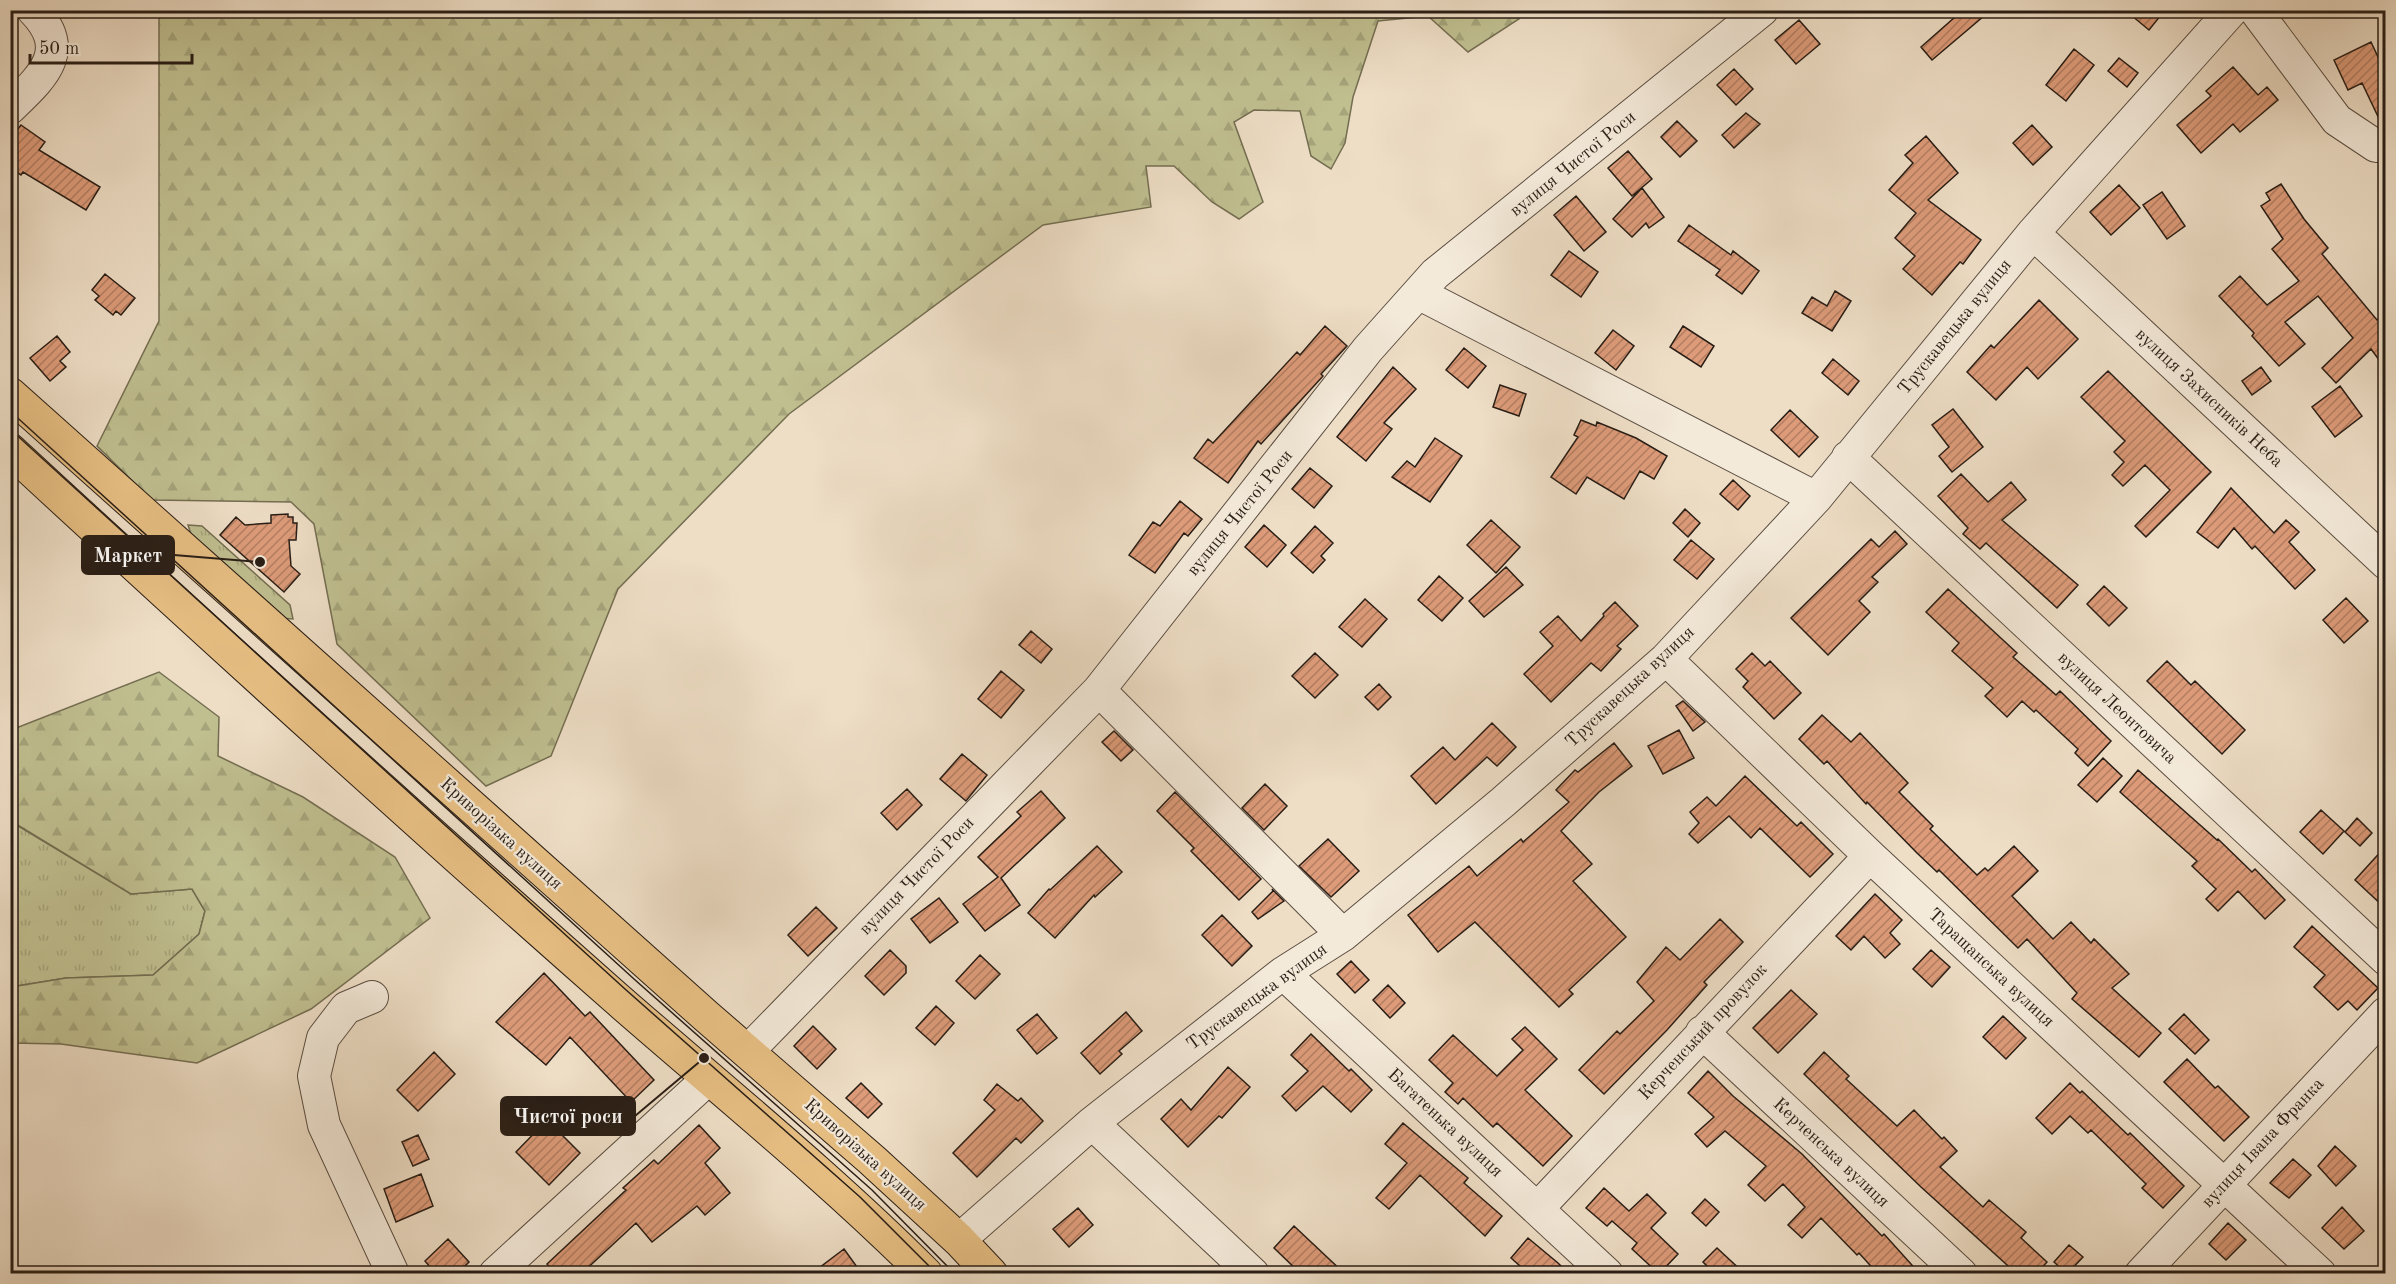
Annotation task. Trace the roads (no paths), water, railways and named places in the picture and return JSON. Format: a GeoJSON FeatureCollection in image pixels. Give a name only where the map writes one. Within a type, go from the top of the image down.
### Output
{"type":"FeatureCollection","features":[{"type":"Feature","properties":{"kind":"main road","name":"Криворізька вулиця"},"geometry":{"type":"LineString","coordinates":[[10,394],[348,698],[959,1240],[991,1274]]}},
{"type":"Feature","properties":{"kind":"main road"},"geometry":{"type":"LineString","coordinates":[[10,450],[144,574],[843,1196],[921,1272]]}},
{"type":"Feature","properties":{"kind":"street"},"geometry":{"type":"LineString","coordinates":[[10,108],[31,88],[48,66],[54,43],[43,20],[33,10]]}},
{"type":"Feature","properties":{"kind":"street","name":"вулиця Чистої Роси"},"geometry":{"type":"LineString","coordinates":[[748,1051],[1099,690],[1368,349],[1435,274],[1762,10]]}},
{"type":"Feature","properties":{"kind":"street","name":"Трускавецька вулиця"},"geometry":{"type":"LineString","coordinates":[[959,1240],[1092,1123],[1283,973],[1343,935],[1503,802],[1666,659],[1816,498],[2032,233],[2232,10]]}},
{"type":"Feature","properties":{"kind":"street"},"geometry":{"type":"LineString","coordinates":[[2255,10],[2337,120],[2376,146],[2385,145]]}},
{"type":"Feature","properties":{"kind":"street","name":"вулиця Захисників Неба"},"geometry":{"type":"LineString","coordinates":[[2032,233],[2385,562]]}},
{"type":"Feature","properties":{"kind":"street"},"geometry":{"type":"LineString","coordinates":[[1418,293],[1816,498]]}},
{"type":"Feature","properties":{"kind":"street","name":"вулиця Леонтовича"},"geometry":{"type":"LineString","coordinates":[[1848,457],[2385,958]]}},
{"type":"Feature","properties":{"kind":"street","name":"Таращанська вулиця"},"geometry":{"type":"LineString","coordinates":[[1666,659],[1870,856],[2320,1274]]}},
{"type":"Feature","properties":{"kind":"street"},"geometry":{"type":"LineString","coordinates":[[1099,690],[1343,935]]}},
{"type":"Feature","properties":{"kind":"street","name":"Керченський провулок"},"geometry":{"type":"LineString","coordinates":[[1537,1209],[1870,856]]}},
{"type":"Feature","properties":{"kind":"street","name":"Багатенька вулиця"},"geometry":{"type":"LineString","coordinates":[[1283,973],[1607,1274]]}},
{"type":"Feature","properties":{"kind":"street"},"geometry":{"type":"LineString","coordinates":[[372,997],[346,1008],[323,1038],[314,1076],[324,1125],[393,1274]]}},
{"type":"Feature","properties":{"kind":"street","name":"вулиця Івана Франка"},"geometry":{"type":"LineString","coordinates":[[2141,1274],[2385,1013]]}},
{"type":"Feature","properties":{"kind":"street","name":"Керченська вулиця"},"geometry":{"type":"LineString","coordinates":[[1702,1032],[1961,1274]]}},
{"type":"Feature","properties":{"kind":"street"},"geometry":{"type":"LineString","coordinates":[[495,1274],[709,1078]]}},
{"type":"Feature","properties":{"kind":"street"},"geometry":{"type":"LineString","coordinates":[[1092,1123],[1253,1274]]}},
{"type":"Feature","properties":{"kind":"tram line"},"geometry":{"type":"LineString","coordinates":[[10,411],[634,979],[872,1190],[955,1274]]}},
{"type":"Feature","properties":{"kind":"tram line"},"geometry":{"type":"LineString","coordinates":[[10,429],[625,989],[860,1197],[937,1274]]}},
{"type":"Feature","properties":{"kind":"place","name":"Маркет"},"geometry":{"type":"Point","coordinates":[260,562]}},
{"type":"Feature","properties":{"kind":"place","name":"Чистої роси"},"geometry":{"type":"Point","coordinates":[704,1058]}}]}
